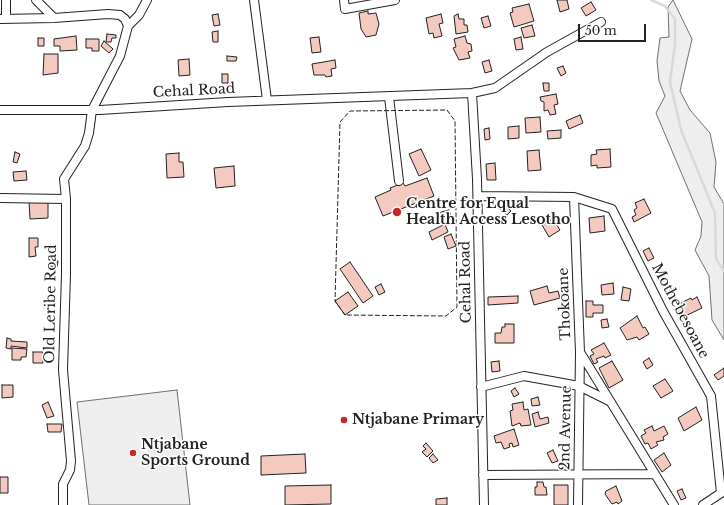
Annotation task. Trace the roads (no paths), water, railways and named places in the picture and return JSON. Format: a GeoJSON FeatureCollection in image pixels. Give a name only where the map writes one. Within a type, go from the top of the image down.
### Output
{"type":"FeatureCollection","features":[{"type":"Feature","properties":{"kind":"street"},"geometry":{"type":"LineString","coordinates":[[6,0],[3,19],[114,15],[125,19],[128,26],[139,15],[147,0]]}},
{"type":"Feature","properties":{"kind":"street"},"geometry":{"type":"LineString","coordinates":[[36,0],[54,18]]}},
{"type":"Feature","properties":{"kind":"street"},"geometry":{"type":"LineString","coordinates":[[254,0],[268,100]]}},
{"type":"Feature","properties":{"kind":"street"},"geometry":{"type":"LineString","coordinates":[[344,0],[345,9],[395,0]]}},
{"type":"Feature","properties":{"kind":"street"},"geometry":{"type":"LineString","coordinates":[[472,92],[494,88],[548,52],[601,22]]}},
{"type":"Feature","properties":{"kind":"street","name":"Old Leribe Road"},"geometry":{"type":"LineString","coordinates":[[62,505],[63,484],[70,470],[71,461],[64,370],[66,199],[64,179],[85,146],[89,133],[92,110],[120,56],[128,26]]}},
{"type":"Feature","properties":{"kind":"street","name":"Cehal Road"},"geometry":{"type":"LineString","coordinates":[[0,110],[92,110],[268,100],[354,96],[389,97],[472,92],[478,196],[484,505]]}},
{"type":"Feature","properties":{"kind":"street"},"geometry":{"type":"LineString","coordinates":[[389,97],[399,181]]}},
{"type":"Feature","properties":{"kind":"street"},"geometry":{"type":"LineString","coordinates":[[478,196],[574,198]]}},
{"type":"Feature","properties":{"kind":"street"},"geometry":{"type":"LineString","coordinates":[[0,198],[66,199]]}},
{"type":"Feature","properties":{"kind":"street","name":"Thokoane"},"geometry":{"type":"LineString","coordinates":[[574,198],[580,352],[674,505]]}},
{"type":"Feature","properties":{"kind":"street","name":"Mothebesoane"},"geometry":{"type":"LineString","coordinates":[[574,198],[612,209],[664,311],[711,396],[721,493],[704,505]]}},
{"type":"Feature","properties":{"kind":"street","name":"2nd Avenue"},"geometry":{"type":"LineString","coordinates":[[578,505],[580,352]]}},
{"type":"Feature","properties":{"kind":"street"},"geometry":{"type":"LineString","coordinates":[[481,387],[524,376],[579,386],[610,402]]}},
{"type":"Feature","properties":{"kind":"street"},"geometry":{"type":"LineString","coordinates":[[484,475],[654,474]]}},
{"type":"Feature","properties":{"kind":"waterway"},"geometry":{"type":"LineString","coordinates":[[651,0],[665,6],[675,19],[675,44],[670,82],[681,130],[715,213],[716,259],[724,271]]}},
{"type":"Feature","properties":{"kind":"place","name":"Centre for Equal Health Access Lesotho"},"geometry":{"type":"Point","coordinates":[397,212]}},
{"type":"Feature","properties":{"kind":"place","name":"Ntjabane Primary"},"geometry":{"type":"Point","coordinates":[344,420]}},
{"type":"Feature","properties":{"kind":"place","name":"Ntjabane Sports Ground"},"geometry":{"type":"Point","coordinates":[133,453]}}]}
